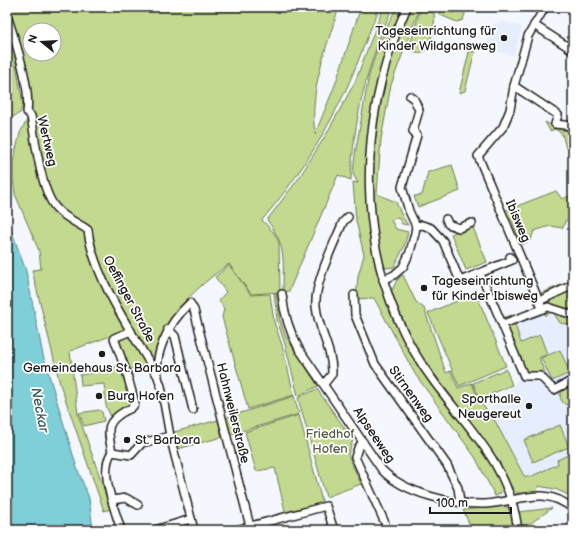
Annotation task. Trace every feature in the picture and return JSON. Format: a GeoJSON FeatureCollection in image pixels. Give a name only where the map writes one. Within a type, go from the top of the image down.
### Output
{"type":"FeatureCollection","features":[{"type":"Feature","properties":{"kind":"street"},"geometry":{"type":"LineString","coordinates":[[407,7],[385,68],[371,132],[369,190],[372,226],[383,280],[396,318],[413,349],[434,382],[485,446],[504,478],[512,500],[518,530]]}},
{"type":"Feature","properties":{"kind":"street"},"geometry":{"type":"LineString","coordinates":[[545,7],[528,36],[514,86],[558,115],[555,124],[573,126]]}},
{"type":"Feature","properties":{"kind":"street","name":"Wertweg"},"geometry":{"type":"LineString","coordinates":[[7,16],[27,91],[27,112],[31,116],[41,169],[49,195],[55,208],[88,230]]}},
{"type":"Feature","properties":{"kind":"street"},"geometry":{"type":"LineString","coordinates":[[534,25],[573,50]]}},
{"type":"Feature","properties":{"kind":"street","name":"Ibisweg"},"geometry":{"type":"LineString","coordinates":[[514,86],[510,110],[503,127],[478,156],[542,308]]}},
{"type":"Feature","properties":{"kind":"street"},"geometry":{"type":"LineString","coordinates":[[383,280],[394,275],[403,267],[410,252],[416,226],[402,187],[417,144],[417,135],[413,131],[419,110],[414,99],[410,96]]}},
{"type":"Feature","properties":{"kind":"street"},"geometry":{"type":"LineString","coordinates":[[324,384],[332,374],[332,366],[316,306],[317,287],[343,222],[348,217]]}},
{"type":"Feature","properties":{"kind":"street"},"geometry":{"type":"LineString","coordinates":[[446,219],[448,224],[459,228],[472,223]]}},
{"type":"Feature","properties":{"kind":"street","name":"Ibisweg"},"geometry":{"type":"LineString","coordinates":[[416,226],[422,225],[436,232],[443,241],[460,281],[512,260],[510,257]]}},
{"type":"Feature","properties":{"kind":"street","name":"Oeffinger Straße"},"geometry":{"type":"LineString","coordinates":[[88,230],[90,246],[97,267],[157,376]]}},
{"type":"Feature","properties":{"kind":"street"},"geometry":{"type":"LineString","coordinates":[[479,273],[503,324],[524,376],[540,376],[554,390],[573,380]]}},
{"type":"Feature","properties":{"kind":"street"},"geometry":{"type":"LineString","coordinates":[[539,301],[573,285]]}},
{"type":"Feature","properties":{"kind":"street","name":"Alpseeweg"},"geometry":{"type":"LineString","coordinates":[[282,294],[283,309],[290,333],[299,349],[389,477],[407,488],[460,502],[483,504],[539,495],[554,497],[573,509]]}},
{"type":"Feature","properties":{"kind":"street","name":"Stirnenweg"},"geometry":{"type":"LineString","coordinates":[[354,295],[355,315],[375,364],[446,465],[458,488],[460,502]]}},
{"type":"Feature","properties":{"kind":"street"},"geometry":{"type":"LineString","coordinates":[[547,297],[552,308]]}},
{"type":"Feature","properties":{"kind":"street","name":"Hahnweilerstraße"},"geometry":{"type":"LineString","coordinates":[[168,329],[177,316],[190,303],[194,310],[202,337],[250,529]]}},
{"type":"Feature","properties":{"kind":"street"},"geometry":{"type":"LineString","coordinates":[[503,324],[542,308],[552,308],[573,315]]}},
{"type":"Feature","properties":{"kind":"street"},"geometry":{"type":"LineString","coordinates":[[193,410],[175,336],[168,329],[162,342],[157,376],[161,386],[170,436],[194,530]]}},
{"type":"Feature","properties":{"kind":"street"},"geometry":{"type":"LineString","coordinates":[[121,530],[109,493],[106,465],[112,452],[108,431],[109,424],[115,418],[133,407],[135,403],[127,374],[114,338],[131,331]]}},
{"type":"Feature","properties":{"kind":"street"},"geometry":{"type":"LineString","coordinates":[[112,452],[131,455],[142,443],[170,436]]}},
{"type":"Feature","properties":{"kind":"street"},"geometry":{"type":"LineString","coordinates":[[363,442],[358,448],[355,457],[385,523]]}},
{"type":"Feature","properties":{"kind":"street"},"geometry":{"type":"LineString","coordinates":[[112,500],[126,498],[138,505]]}},
{"type":"Feature","properties":{"kind":"street"},"geometry":{"type":"LineString","coordinates":[[236,530],[250,529],[326,506],[334,530]]}},
{"type":"Feature","properties":{"kind":"street"},"geometry":{"type":"LineString","coordinates":[[155,530],[191,519]]}},
{"type":"Feature","properties":{"kind":"shaded area","name":"Tageseinrichtung für Kinder Wildgansweg"},"geometry":{"type":"Polygon","coordinates":[[[502,21],[522,27],[514,56],[486,48],[493,24],[502,21]]]}},
{"type":"Feature","properties":{"kind":"shaded area"},"geometry":{"type":"Polygon","coordinates":[[[549,313],[573,319],[573,462],[540,476],[522,477],[493,428],[490,409],[494,402],[516,383],[519,375],[500,326],[549,313]]]}},
{"type":"Feature","properties":{"kind":"green space"},"geometry":{"type":"Polygon","coordinates":[[[7,7],[339,7],[320,70],[314,102],[315,134],[335,85],[361,7],[380,7],[356,66],[333,116],[295,178],[262,220],[274,233],[279,242],[280,292],[251,294],[229,264],[195,292],[173,316],[163,333],[157,361],[128,370],[113,335],[70,351],[78,414],[111,509],[104,511],[60,384],[32,270],[41,269],[39,251],[15,194],[13,162],[20,133],[28,118],[41,185],[55,206],[46,181],[19,49],[7,7]]]}},
{"type":"Feature","properties":{"kind":"green space"},"geometry":{"type":"Polygon","coordinates":[[[411,7],[420,7],[391,85],[381,139],[377,194],[396,202],[408,225],[402,224],[398,217],[391,220],[396,229],[408,232],[404,247],[394,267],[386,268],[382,264],[374,209],[372,171],[373,134],[377,101],[381,87],[411,7]]]}},
{"type":"Feature","properties":{"kind":"green space"},"geometry":{"type":"Polygon","coordinates":[[[458,7],[467,7],[463,20],[457,22],[440,15],[440,9],[454,13],[458,7]]]}},
{"type":"Feature","properties":{"kind":"green space"},"geometry":{"type":"Polygon","coordinates":[[[422,10],[434,13],[434,23],[431,38],[425,51],[419,53],[409,49],[419,13],[422,10]]]}},
{"type":"Feature","properties":{"kind":"green space"},"geometry":{"type":"Polygon","coordinates":[[[382,11],[390,11],[390,13],[374,53],[358,116],[352,158],[351,180],[338,175],[289,291],[283,292],[283,262],[281,246],[267,220],[299,178],[327,133],[355,82],[382,11]]]}},
{"type":"Feature","properties":{"kind":"green space"},"geometry":{"type":"Polygon","coordinates":[[[394,12],[400,14],[385,56],[375,99],[368,142],[366,184],[370,227],[378,269],[391,311],[411,352],[479,442],[504,486],[500,494],[495,496],[475,457],[415,374],[374,298],[356,299],[358,276],[364,255],[356,221],[353,182],[358,183],[353,174],[355,154],[369,75],[377,49],[394,12]]]}},
{"type":"Feature","properties":{"kind":"green space"},"geometry":{"type":"Polygon","coordinates":[[[7,29],[14,52],[23,105],[20,113],[7,120],[7,29]]]}},
{"type":"Feature","properties":{"kind":"green space"},"geometry":{"type":"Polygon","coordinates":[[[475,51],[465,91],[459,93],[469,52],[475,51]]]}},
{"type":"Feature","properties":{"kind":"green space"},"geometry":{"type":"Polygon","coordinates":[[[545,122],[563,131],[573,129],[573,144],[566,148],[562,134],[555,129],[550,131],[545,122]]]}},
{"type":"Feature","properties":{"kind":"green space"},"geometry":{"type":"Polygon","coordinates":[[[452,165],[460,191],[418,207],[414,196],[422,195],[428,172],[452,165]]]}},
{"type":"Feature","properties":{"kind":"green space"},"geometry":{"type":"Polygon","coordinates":[[[556,191],[562,199],[573,195],[573,218],[565,221],[563,228],[550,226],[534,231],[531,240],[521,245],[512,221],[504,211],[556,191]]]}},
{"type":"Feature","properties":{"kind":"green space"},"geometry":{"type":"Polygon","coordinates":[[[472,225],[487,262],[466,270],[451,234],[472,225]]]}},
{"type":"Feature","properties":{"kind":"green space"},"geometry":{"type":"Polygon","coordinates":[[[229,265],[251,295],[270,294],[274,322],[282,345],[294,395],[248,409],[222,317],[224,309],[219,300],[226,292],[215,277],[229,265]]]}},
{"type":"Feature","properties":{"kind":"green space"},"geometry":{"type":"Polygon","coordinates":[[[403,275],[416,302],[424,308],[446,373],[451,371],[458,388],[472,383],[479,401],[494,419],[524,476],[530,477],[558,464],[557,460],[570,454],[573,462],[573,497],[555,489],[538,486],[537,493],[515,493],[493,452],[415,348],[391,292],[397,280],[403,275]]]}},
{"type":"Feature","properties":{"kind":"green space"},"geometry":{"type":"Polygon","coordinates":[[[573,280],[573,325],[560,323],[553,312],[545,315],[539,294],[573,280]]]}},
{"type":"Feature","properties":{"kind":"green space"},"geometry":{"type":"Polygon","coordinates":[[[274,293],[276,293],[280,320],[285,335],[318,386],[298,396],[285,344],[277,320],[274,293]]]}},
{"type":"Feature","properties":{"kind":"green space"},"geometry":{"type":"Polygon","coordinates":[[[476,293],[506,366],[459,386],[428,313],[476,293]]]}},
{"type":"Feature","properties":{"kind":"green space"},"geometry":{"type":"Polygon","coordinates":[[[512,315],[521,343],[540,335],[547,354],[539,358],[549,383],[525,375],[502,318],[512,315]]]}},
{"type":"Feature","properties":{"kind":"green space"},"geometry":{"type":"Polygon","coordinates":[[[560,350],[570,373],[552,381],[541,358],[560,350]]]}},
{"type":"Feature","properties":{"kind":"green space"},"geometry":{"type":"Polygon","coordinates":[[[121,364],[129,386],[125,387],[129,403],[134,402],[112,419],[106,406],[104,384],[81,386],[80,375],[107,370],[121,364]]]}},
{"type":"Feature","properties":{"kind":"green space"},"geometry":{"type":"Polygon","coordinates":[[[506,369],[512,385],[480,399],[473,383],[506,369]]]}},
{"type":"Feature","properties":{"kind":"green space"},"geometry":{"type":"Polygon","coordinates":[[[568,387],[573,388],[573,405],[568,405],[562,402],[560,395],[563,389],[568,387]]]}},
{"type":"Feature","properties":{"kind":"green space","name":"Friedhof Hofen"},"geometry":{"type":"Polygon","coordinates":[[[317,389],[353,440],[348,455],[361,484],[326,497],[298,398],[317,389]]]}},
{"type":"Feature","properties":{"kind":"green space"},"geometry":{"type":"Polygon","coordinates":[[[294,396],[299,414],[229,435],[225,418],[294,396]]]}},
{"type":"Feature","properties":{"kind":"green space"},"geometry":{"type":"Polygon","coordinates":[[[99,410],[102,412],[104,421],[84,426],[79,413],[99,410]]]}},
{"type":"Feature","properties":{"kind":"green space"},"geometry":{"type":"Polygon","coordinates":[[[299,415],[323,505],[286,515],[275,468],[256,471],[245,432],[299,415]]]}},
{"type":"Feature","properties":{"kind":"green space"},"geometry":{"type":"Polygon","coordinates":[[[218,420],[222,437],[174,450],[172,440],[174,432],[218,420]]]}},
{"type":"Feature","properties":{"kind":"green space"},"geometry":{"type":"Polygon","coordinates":[[[560,425],[569,447],[533,462],[524,440],[560,425]]]}},
{"type":"Feature","properties":{"kind":"green space"},"geometry":{"type":"Polygon","coordinates":[[[504,506],[511,509],[516,530],[506,530],[505,527],[499,530],[472,530],[463,510],[504,506]]]}},
{"type":"Feature","properties":{"kind":"green space"},"geometry":{"type":"Polygon","coordinates":[[[552,508],[524,528],[524,530],[521,530],[519,512],[552,508]]]}},
{"type":"Feature","properties":{"kind":"water","name":"Neckar"},"geometry":{"type":"Polygon","coordinates":[[[7,218],[26,271],[43,355],[77,468],[89,498],[93,530],[7,530],[7,218]]]}},
{"type":"Feature","properties":{"kind":"place","name":"Tageseinrichtung für Kinder Wildgansweg"},"geometry":{"type":"Point","coordinates":[504,38]}},
{"type":"Feature","properties":{"kind":"place","name":"Tageseinrichtung für Kinder Ibisweg"},"geometry":{"type":"Point","coordinates":[424,288]}},
{"type":"Feature","properties":{"kind":"place","name":"Gemeindehaus St. Barbara"},"geometry":{"type":"Point","coordinates":[102,354]}},
{"type":"Feature","properties":{"kind":"place","name":"Burg Hofen"},"geometry":{"type":"Point","coordinates":[99,396]}},
{"type":"Feature","properties":{"kind":"place","name":"Sporthalle Neugereut"},"geometry":{"type":"Point","coordinates":[529,406]}},
{"type":"Feature","properties":{"kind":"place","name":"St. Barbara"},"geometry":{"type":"Point","coordinates":[127,440]}}]}
